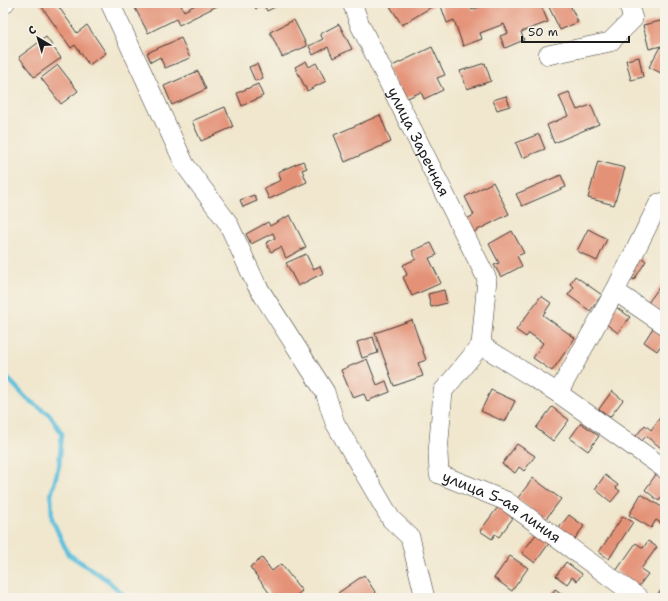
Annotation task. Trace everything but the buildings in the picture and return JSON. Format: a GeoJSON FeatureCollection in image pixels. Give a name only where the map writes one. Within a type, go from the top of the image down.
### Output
{"type":"FeatureCollection","features":[{"type":"Feature","properties":{"kind":"street"},"geometry":{"type":"LineString","coordinates":[[110,3],[185,165],[228,223],[256,284],[325,392],[335,423],[391,519],[410,537],[425,598]]}},
{"type":"Feature","properties":{"kind":"street","name":"улица Заречная"},"geometry":{"type":"LineString","coordinates":[[352,3],[360,25],[487,279],[481,345]]}},
{"type":"Feature","properties":{"kind":"street"},"geometry":{"type":"LineString","coordinates":[[548,55],[610,42],[633,19],[628,3]]}},
{"type":"Feature","properties":{"kind":"street"},"geometry":{"type":"LineString","coordinates":[[558,393],[616,291],[659,203],[665,202]]}},
{"type":"Feature","properties":{"kind":"street"},"geometry":{"type":"LineString","coordinates":[[616,291],[665,326]]}},
{"type":"Feature","properties":{"kind":"street"},"geometry":{"type":"LineString","coordinates":[[481,345],[558,393],[665,469]]}},
{"type":"Feature","properties":{"kind":"street","name":"улица 5-ая линия"},"geometry":{"type":"LineString","coordinates":[[481,345],[443,391],[438,453],[439,474],[506,501],[639,598]]}},
{"type":"Feature","properties":{"kind":"waterway"},"geometry":{"type":"LineString","coordinates":[[3,373],[27,399],[50,415],[62,434],[59,466],[51,495],[52,519],[68,554],[106,579],[127,598]]}}]}
